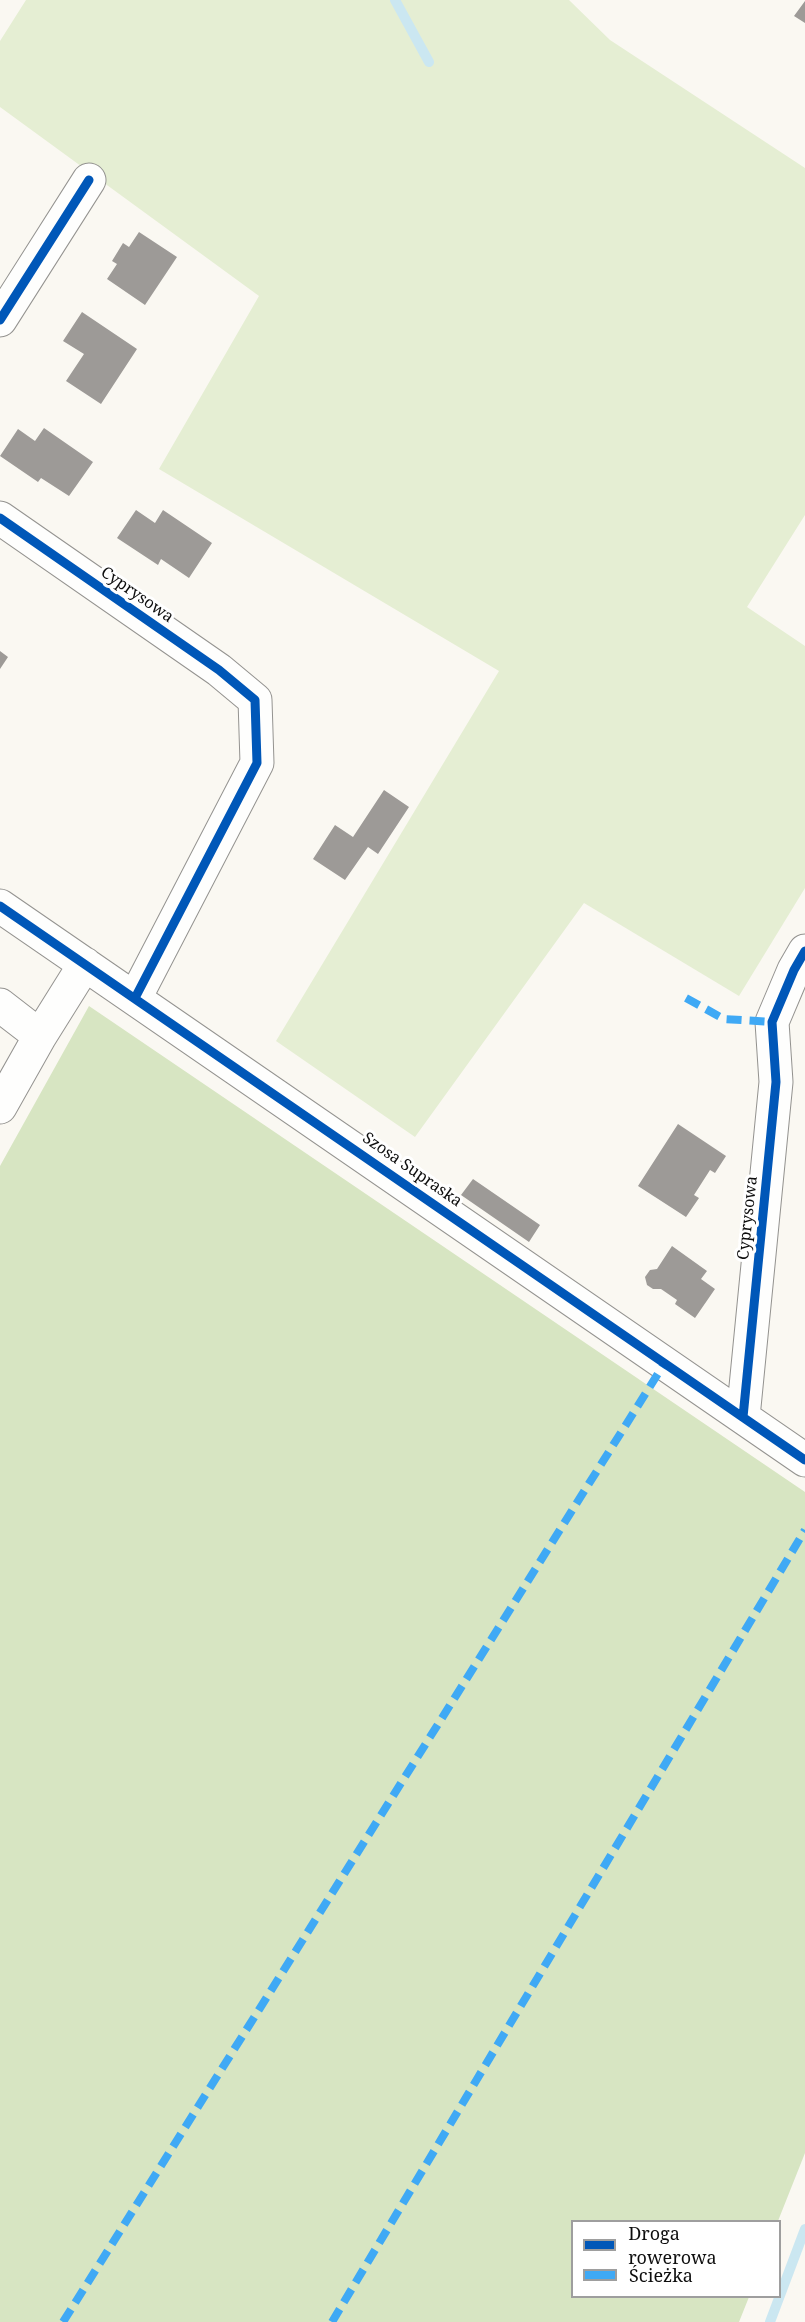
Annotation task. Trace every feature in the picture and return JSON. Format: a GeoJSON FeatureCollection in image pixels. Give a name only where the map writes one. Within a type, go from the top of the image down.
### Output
{"type":"FeatureCollection","features":[{"type":"Feature","properties":{"kind":"street"},"geometry":{"type":"LineString","coordinates":[[0,320],[89,180]]}},
{"type":"Feature","properties":{"kind":"street","name":"Cyprysowa"},"geometry":{"type":"LineString","coordinates":[[0,518],[219,670],[255,700],[257,763],[135,998]]}},
{"type":"Feature","properties":{"kind":"street","name":"Szosa Supraska"},"geometry":{"type":"LineString","coordinates":[[0,906],[805,1460]]}},
{"type":"Feature","properties":{"kind":"street","name":"Cyprysowa"},"geometry":{"type":"LineString","coordinates":[[743,1417],[776,1082],[772,1022],[794,970],[805,951]]}},
{"type":"Feature","properties":{"kind":"street"},"geometry":{"type":"LineString","coordinates":[[0,1107],[40,1036],[85,964]]}},
{"type":"Feature","properties":{"kind":"street"},"geometry":{"type":"LineString","coordinates":[[0,1005],[40,1036]]}},
{"type":"Feature","properties":{"kind":"green space"},"geometry":{"type":"Polygon","coordinates":[[[26,0],[569,0],[610,40],[805,168],[805,515],[747,607],[805,646],[805,888],[739,996],[584,903],[415,1137],[276,1041],[499,671],[159,469],[259,296],[0,107],[0,41],[26,0]]]}},
{"type":"Feature","properties":{"kind":"green space"},"geometry":{"type":"Polygon","coordinates":[[[89,1006],[805,1492],[805,2153],[778,2220],[571,2220],[571,2298],[749,2298],[739,2322],[0,2322],[0,1166],[89,1006]]]}},
{"type":"Feature","properties":{"kind":"building"},"geometry":{"type":"Polygon","coordinates":[[[805,1],[805,23],[794,16],[805,1]]]}},
{"type":"Feature","properties":{"kind":"building"},"geometry":{"type":"Polygon","coordinates":[[[139,232],[177,257],[145,305],[107,279],[117,264],[112,261],[123,243],[129,247],[139,232]]]}},
{"type":"Feature","properties":{"kind":"building"},"geometry":{"type":"Polygon","coordinates":[[[82,312],[137,349],[101,404],[66,381],[84,354],[63,341],[82,312]]]}},
{"type":"Feature","properties":{"kind":"building"},"geometry":{"type":"Polygon","coordinates":[[[44,428],[93,462],[69,496],[41,478],[38,482],[0,456],[18,429],[35,441],[44,428]]]}},
{"type":"Feature","properties":{"kind":"building"},"geometry":{"type":"Polygon","coordinates":[[[136,510],[155,523],[163,510],[212,543],[189,578],[161,559],[158,565],[117,538],[136,510]]]}},
{"type":"Feature","properties":{"kind":"building"},"geometry":{"type":"Polygon","coordinates":[[[0,651],[8,657],[0,669],[0,651]]]}},
{"type":"Feature","properties":{"kind":"building"},"geometry":{"type":"Polygon","coordinates":[[[384,790],[409,807],[378,854],[368,847],[345,880],[313,859],[335,825],[353,837],[384,790]]]}},
{"type":"Feature","properties":{"kind":"building"},"geometry":{"type":"Polygon","coordinates":[[[678,1124],[726,1156],[715,1173],[710,1170],[694,1195],[699,1198],[686,1217],[638,1186],[678,1124]]]}},
{"type":"Feature","properties":{"kind":"building"},"geometry":{"type":"Polygon","coordinates":[[[473,1179],[540,1225],[529,1242],[461,1195],[473,1179]]]}},
{"type":"Feature","properties":{"kind":"building"},"geometry":{"type":"Polygon","coordinates":[[[672,1246],[707,1271],[701,1279],[715,1289],[695,1318],[675,1304],[677,1300],[661,1289],[653,1289],[647,1285],[645,1277],[650,1270],[657,1269],[672,1246]]]}},
{"type":"Feature","properties":{"kind":"waterway"},"geometry":{"type":"LineString","coordinates":[[395,0],[429,62]]}},
{"type":"Feature","properties":{"kind":"waterway"},"geometry":{"type":"LineString","coordinates":[[781,2293],[805,2229]]}},
{"type":"Feature","properties":{"kind":"waterway"},"geometry":{"type":"LineString","coordinates":[[770,2322],[779,2298]]}},
{"type":"Feature","properties":{"kind":"marked path"},"geometry":{"type":"LineString","coordinates":[[686,998],[724,1019],[772,1022]]}},
{"type":"Feature","properties":{"kind":"marked path"},"geometry":{"type":"LineString","coordinates":[[63,2322],[664,1364]]}},
{"type":"Feature","properties":{"kind":"marked path"},"geometry":{"type":"LineString","coordinates":[[332,2322],[805,1530]]}},
{"type":"Feature","properties":{"kind":"cycle path"},"geometry":{"type":"LineString","coordinates":[[0,320],[89,180]]}},
{"type":"Feature","properties":{"kind":"cycle path"},"geometry":{"type":"LineString","coordinates":[[0,518],[219,670],[255,700],[257,763],[135,998]]}},
{"type":"Feature","properties":{"kind":"cycle path"},"geometry":{"type":"LineString","coordinates":[[0,906],[805,1460]]}},
{"type":"Feature","properties":{"kind":"cycle path"},"geometry":{"type":"LineString","coordinates":[[743,1417],[776,1082],[772,1022],[794,970],[805,951]]}}]}
